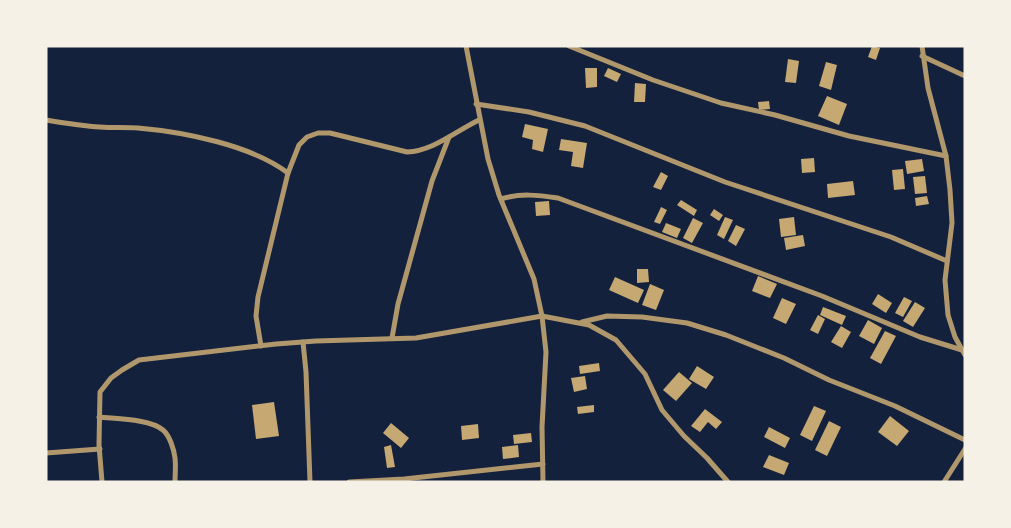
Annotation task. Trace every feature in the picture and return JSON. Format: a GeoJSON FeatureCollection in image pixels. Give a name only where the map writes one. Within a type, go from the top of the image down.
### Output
{"type":"FeatureCollection","features":[{"type":"Feature","properties":{"kind":"street"},"geometry":{"type":"LineString","coordinates":[[466,46],[488,160],[500,199],[534,280],[542,316],[546,352],[542,427],[543,482]]}},
{"type":"Feature","properties":{"kind":"street"},"geometry":{"type":"LineString","coordinates":[[569,46],[653,80],[721,103],[849,136],[946,156]]}},
{"type":"Feature","properties":{"kind":"street"},"geometry":{"type":"LineString","coordinates":[[922,46],[928,88],[946,156],[952,224],[945,280],[948,315],[955,337],[963,353]]}},
{"type":"Feature","properties":{"kind":"street"},"geometry":{"type":"LineString","coordinates":[[922,56],[965,76]]}},
{"type":"Feature","properties":{"kind":"street"},"geometry":{"type":"LineString","coordinates":[[476,104],[529,112],[585,126],[725,182],[891,237],[947,261]]}},
{"type":"Feature","properties":{"kind":"street"},"geometry":{"type":"LineString","coordinates":[[46,120],[99,127],[138,128],[185,135],[227,145],[274,162],[288,172]]}},
{"type":"Feature","properties":{"kind":"street"},"geometry":{"type":"LineString","coordinates":[[260,346],[256,316],[258,297],[288,172],[298,145],[307,137],[318,133],[330,133],[407,152],[418,152],[479,120]]}},
{"type":"Feature","properties":{"kind":"street"},"geometry":{"type":"LineString","coordinates":[[392,338],[398,304],[413,246],[432,180],[450,136]]}},
{"type":"Feature","properties":{"kind":"street"},"geometry":{"type":"LineString","coordinates":[[500,199],[515,195],[537,195],[558,198],[822,296],[963,353]]}},
{"type":"Feature","properties":{"kind":"street"},"geometry":{"type":"LineString","coordinates":[[102,482],[99,417],[100,392],[111,378],[140,360],[303,342],[416,338],[542,316],[589,325],[616,340],[645,374],[662,410],[728,482]]}},
{"type":"Feature","properties":{"kind":"street"},"geometry":{"type":"LineString","coordinates":[[580,323],[607,316],[642,317],[687,323],[726,335],[784,358],[829,380],[895,406],[965,440]]}},
{"type":"Feature","properties":{"kind":"street"},"geometry":{"type":"LineString","coordinates":[[303,342],[310,482]]}},
{"type":"Feature","properties":{"kind":"street"},"geometry":{"type":"LineString","coordinates":[[99,417],[135,421],[154,425],[164,430],[170,440],[175,458],[175,482]]}},
{"type":"Feature","properties":{"kind":"street"},"geometry":{"type":"LineString","coordinates":[[46,453],[100,449]]}},
{"type":"Feature","properties":{"kind":"street"},"geometry":{"type":"LineString","coordinates":[[945,481],[965,449]]}},
{"type":"Feature","properties":{"kind":"street"},"geometry":{"type":"LineString","coordinates":[[349,482],[404,479],[543,464]]}},
{"type":"Feature","properties":{"kind":"building"},"geometry":{"type":"Polygon","coordinates":[[[872,46],[880,48],[876,60],[868,57],[872,46]]]}},
{"type":"Feature","properties":{"kind":"building"},"geometry":{"type":"Polygon","coordinates":[[[788,59],[799,61],[796,83],[785,82],[788,59]]]}},
{"type":"Feature","properties":{"kind":"building"},"geometry":{"type":"Polygon","coordinates":[[[826,62],[837,65],[831,90],[819,86],[826,62]]]}},
{"type":"Feature","properties":{"kind":"building"},"geometry":{"type":"Polygon","coordinates":[[[585,68],[597,68],[597,87],[586,88],[585,68]]]}},
{"type":"Feature","properties":{"kind":"building"},"geometry":{"type":"Polygon","coordinates":[[[608,68],[621,74],[617,82],[604,76],[608,68]]]}},
{"type":"Feature","properties":{"kind":"building"},"geometry":{"type":"Polygon","coordinates":[[[635,83],[646,84],[645,102],[634,102],[635,83]]]}},
{"type":"Feature","properties":{"kind":"building"},"geometry":{"type":"Polygon","coordinates":[[[827,96],[847,104],[839,125],[818,116],[827,96]]]}},
{"type":"Feature","properties":{"kind":"building"},"geometry":{"type":"Polygon","coordinates":[[[769,101],[770,109],[759,110],[758,102],[769,101]]]}},
{"type":"Feature","properties":{"kind":"building"},"geometry":{"type":"Polygon","coordinates":[[[525,124],[548,129],[543,152],[532,149],[533,140],[522,137],[525,124]]]}},
{"type":"Feature","properties":{"kind":"building"},"geometry":{"type":"Polygon","coordinates":[[[561,139],[587,143],[583,168],[571,166],[573,152],[559,150],[561,139]]]}},
{"type":"Feature","properties":{"kind":"building"},"geometry":{"type":"Polygon","coordinates":[[[814,158],[815,172],[802,173],[801,159],[814,158]]]}},
{"type":"Feature","properties":{"kind":"building"},"geometry":{"type":"Polygon","coordinates":[[[922,159],[924,171],[907,174],[905,161],[922,159]]]}},
{"type":"Feature","properties":{"kind":"building"},"geometry":{"type":"Polygon","coordinates":[[[903,169],[905,189],[894,190],[892,170],[903,169]]]}},
{"type":"Feature","properties":{"kind":"building"},"geometry":{"type":"Polygon","coordinates":[[[661,172],[668,176],[661,190],[653,187],[661,172]]]}},
{"type":"Feature","properties":{"kind":"building"},"geometry":{"type":"Polygon","coordinates":[[[925,176],[927,193],[915,194],[913,177],[925,176]]]}},
{"type":"Feature","properties":{"kind":"building"},"geometry":{"type":"Polygon","coordinates":[[[853,181],[855,195],[828,198],[827,184],[853,181]]]}},
{"type":"Feature","properties":{"kind":"building"},"geometry":{"type":"Polygon","coordinates":[[[927,196],[929,204],[916,206],[915,198],[927,196]]]}},
{"type":"Feature","properties":{"kind":"building"},"geometry":{"type":"Polygon","coordinates":[[[681,200],[697,210],[694,216],[677,205],[681,200]]]}},
{"type":"Feature","properties":{"kind":"building"},"geometry":{"type":"Polygon","coordinates":[[[549,201],[550,215],[536,216],[535,202],[549,201]]]}},
{"type":"Feature","properties":{"kind":"building"},"geometry":{"type":"Polygon","coordinates":[[[661,207],[667,210],[660,224],[654,222],[661,207]]]}},
{"type":"Feature","properties":{"kind":"building"},"geometry":{"type":"Polygon","coordinates":[[[714,209],[723,215],[719,221],[710,215],[714,209]]]}},
{"type":"Feature","properties":{"kind":"building"},"geometry":{"type":"Polygon","coordinates":[[[725,217],[733,220],[724,239],[717,235],[725,217]]]}},
{"type":"Feature","properties":{"kind":"building"},"geometry":{"type":"Polygon","coordinates":[[[794,217],[796,235],[781,237],[779,219],[794,217]]]}},
{"type":"Feature","properties":{"kind":"building"},"geometry":{"type":"Polygon","coordinates":[[[693,218],[703,223],[692,243],[683,238],[693,218]]]}},
{"type":"Feature","properties":{"kind":"building"},"geometry":{"type":"Polygon","coordinates":[[[666,223],[681,229],[677,238],[662,232],[666,223]]]}},
{"type":"Feature","properties":{"kind":"building"},"geometry":{"type":"Polygon","coordinates":[[[736,225],[745,229],[736,246],[728,241],[736,225]]]}},
{"type":"Feature","properties":{"kind":"building"},"geometry":{"type":"Polygon","coordinates":[[[803,235],[805,246],[786,250],[784,238],[803,235]]]}},
{"type":"Feature","properties":{"kind":"building"},"geometry":{"type":"Polygon","coordinates":[[[637,269],[648,269],[649,282],[637,283],[637,269]]]}},
{"type":"Feature","properties":{"kind":"building"},"geometry":{"type":"Polygon","coordinates":[[[758,276],[777,284],[770,298],[752,291],[758,276]]]}},
{"type":"Feature","properties":{"kind":"building"},"geometry":{"type":"Polygon","coordinates":[[[615,277],[644,290],[638,303],[609,290],[615,277]]]}},
{"type":"Feature","properties":{"kind":"building"},"geometry":{"type":"Polygon","coordinates":[[[650,284],[664,290],[656,310],[642,305],[650,284]]]}},
{"type":"Feature","properties":{"kind":"building"},"geometry":{"type":"Polygon","coordinates":[[[878,294],[892,303],[886,313],[872,304],[878,294]]]}},
{"type":"Feature","properties":{"kind":"building"},"geometry":{"type":"Polygon","coordinates":[[[904,297],[912,301],[903,317],[895,313],[904,297]]]}},
{"type":"Feature","properties":{"kind":"building"},"geometry":{"type":"Polygon","coordinates":[[[782,298],[796,304],[786,324],[773,318],[782,298]]]}},
{"type":"Feature","properties":{"kind":"building"},"geometry":{"type":"Polygon","coordinates":[[[915,302],[925,308],[913,327],[903,321],[915,302]]]}},
{"type":"Feature","properties":{"kind":"building"},"geometry":{"type":"Polygon","coordinates":[[[823,307],[846,316],[842,325],[820,315],[823,307]]]}},
{"type":"Feature","properties":{"kind":"building"},"geometry":{"type":"Polygon","coordinates":[[[818,315],[825,319],[818,334],[810,330],[818,315]]]}},
{"type":"Feature","properties":{"kind":"building"},"geometry":{"type":"Polygon","coordinates":[[[868,320],[882,328],[874,344],[859,336],[868,320]]]}},
{"type":"Feature","properties":{"kind":"building"},"geometry":{"type":"Polygon","coordinates":[[[841,326],[851,332],[842,348],[831,342],[841,326]]]}},
{"type":"Feature","properties":{"kind":"building"},"geometry":{"type":"Polygon","coordinates":[[[885,331],[896,336],[881,364],[870,358],[885,331]]]}},
{"type":"Feature","properties":{"kind":"building"},"geometry":{"type":"Polygon","coordinates":[[[599,363],[600,371],[580,374],[579,366],[599,363]]]}},
{"type":"Feature","properties":{"kind":"building"},"geometry":{"type":"Polygon","coordinates":[[[697,366],[714,377],[706,389],[689,379],[697,366]]]}},
{"type":"Feature","properties":{"kind":"building"},"geometry":{"type":"Polygon","coordinates":[[[679,372],[692,383],[676,401],[663,390],[679,372]]]}},
{"type":"Feature","properties":{"kind":"building"},"geometry":{"type":"Polygon","coordinates":[[[585,376],[587,389],[574,392],[571,378],[585,376]]]}},
{"type":"Feature","properties":{"kind":"building"},"geometry":{"type":"Polygon","coordinates":[[[274,402],[279,436],[256,439],[252,405],[274,402]]]}},
{"type":"Feature","properties":{"kind":"building"},"geometry":{"type":"Polygon","coordinates":[[[594,405],[594,412],[578,414],[577,407],[594,405]]]}},
{"type":"Feature","properties":{"kind":"building"},"geometry":{"type":"Polygon","coordinates":[[[814,406],[826,411],[812,441],[800,435],[814,406]]]}},
{"type":"Feature","properties":{"kind":"building"},"geometry":{"type":"Polygon","coordinates":[[[705,409],[722,422],[716,429],[708,422],[700,432],[691,426],[705,409]]]}},
{"type":"Feature","properties":{"kind":"building"},"geometry":{"type":"Polygon","coordinates":[[[890,416],[909,431],[897,446],[878,432],[890,416]]]}},
{"type":"Feature","properties":{"kind":"building"},"geometry":{"type":"Polygon","coordinates":[[[829,421],[841,427],[827,456],[815,450],[829,421]]]}},
{"type":"Feature","properties":{"kind":"building"},"geometry":{"type":"Polygon","coordinates":[[[391,423],[409,438],[401,448],[383,433],[391,423]]]}},
{"type":"Feature","properties":{"kind":"building"},"geometry":{"type":"Polygon","coordinates":[[[478,424],[479,438],[462,440],[461,426],[478,424]]]}},
{"type":"Feature","properties":{"kind":"building"},"geometry":{"type":"Polygon","coordinates":[[[769,427],[790,438],[785,448],[764,437],[769,427]]]}},
{"type":"Feature","properties":{"kind":"building"},"geometry":{"type":"Polygon","coordinates":[[[531,433],[532,442],[514,444],[513,435],[531,433]]]}},
{"type":"Feature","properties":{"kind":"building"},"geometry":{"type":"Polygon","coordinates":[[[391,445],[395,467],[387,468],[384,447],[391,445]]]}},
{"type":"Feature","properties":{"kind":"building"},"geometry":{"type":"Polygon","coordinates":[[[518,445],[519,457],[503,459],[502,447],[518,445]]]}},
{"type":"Feature","properties":{"kind":"building"},"geometry":{"type":"Polygon","coordinates":[[[769,455],[789,463],[784,475],[763,467],[769,455]]]}}]}
